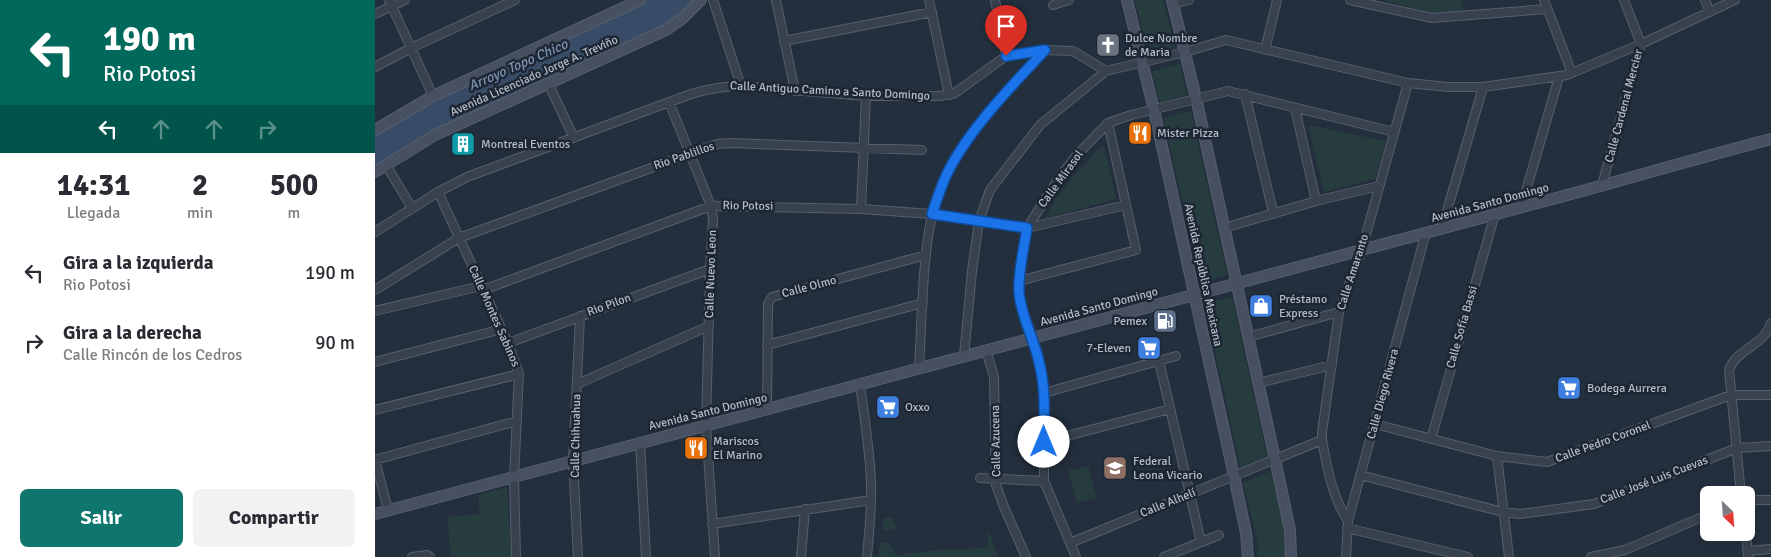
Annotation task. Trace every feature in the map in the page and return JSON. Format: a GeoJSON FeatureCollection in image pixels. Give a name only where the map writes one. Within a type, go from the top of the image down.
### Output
{"type":"FeatureCollection","features":[{"type":"Feature","properties":{"kind":"main road"},"geometry":{"type":"LineString","coordinates":[[375,130],[433,96],[640,0]]}},
{"type":"Feature","properties":{"kind":"main road","name":"Avenida Licenciado Jorge A. Treviño"},"geometry":{"type":"LineString","coordinates":[[375,172],[435,135],[666,30],[683,18],[701,0]]}},
{"type":"Feature","properties":{"kind":"main road","name":"Avenida República Mexicana"},"geometry":{"type":"LineString","coordinates":[[1127,0],[1154,110],[1234,476],[1246,533],[1248,557]]}},
{"type":"Feature","properties":{"kind":"main road"},"geometry":{"type":"LineString","coordinates":[[1173,2],[1259,383],[1290,530],[1291,557]]}},
{"type":"Feature","properties":{"kind":"main road","name":"Avenida Santo Domingo"},"geometry":{"type":"LineString","coordinates":[[375,514],[1194,295],[1362,248],[1521,208],[1771,139]]}},
{"type":"Feature","properties":{"kind":"street"},"geometry":{"type":"LineString","coordinates":[[375,14],[391,3],[405,0]]}},
{"type":"Feature","properties":{"kind":"street"},"geometry":{"type":"LineString","coordinates":[[375,67],[411,48],[515,0]]}},
{"type":"Feature","properties":{"kind":"street"},"geometry":{"type":"LineString","coordinates":[[713,0],[741,86]]}},
{"type":"Feature","properties":{"kind":"street"},"geometry":{"type":"LineString","coordinates":[[775,0],[795,92]]}},
{"type":"Feature","properties":{"kind":"street"},"geometry":{"type":"LineString","coordinates":[[929,0],[949,95]]}},
{"type":"Feature","properties":{"kind":"street"},"geometry":{"type":"LineString","coordinates":[[995,0],[1006,56]]}},
{"type":"Feature","properties":{"kind":"street"},"geometry":{"type":"LineString","coordinates":[[1053,5],[1069,0]]}},
{"type":"Feature","properties":{"kind":"street"},"geometry":{"type":"LineString","coordinates":[[1173,2],[1189,0]]}},
{"type":"Feature","properties":{"kind":"street"},"geometry":{"type":"LineString","coordinates":[[1265,50],[1277,0]]}},
{"type":"Feature","properties":{"kind":"street"},"geometry":{"type":"LineString","coordinates":[[1350,0],[1432,18],[1547,9]]}},
{"type":"Feature","properties":{"kind":"street"},"geometry":{"type":"LineString","coordinates":[[1544,0],[1572,73]]}},
{"type":"Feature","properties":{"kind":"street","name":"Calle Cardenal Mercier"},"geometry":{"type":"LineString","coordinates":[[1602,185],[1641,44],[1624,0]]}},
{"type":"Feature","properties":{"kind":"street"},"geometry":{"type":"LineString","coordinates":[[1705,0],[1709,12]]}},
{"type":"Feature","properties":{"kind":"street"},"geometry":{"type":"LineString","coordinates":[[964,356],[979,221],[990,190],[1029,138],[1052,114],[1106,71],[1226,40],[1408,83],[1449,87],[1483,87],[1559,77],[1572,73],[1641,44],[1735,0]]}},
{"type":"Feature","properties":{"kind":"street"},"geometry":{"type":"LineString","coordinates":[[391,3],[433,96]]}},
{"type":"Feature","properties":{"kind":"street"},"geometry":{"type":"LineString","coordinates":[[784,41],[932,12]]}},
{"type":"Feature","properties":{"kind":"street"},"geometry":{"type":"LineString","coordinates":[[919,368],[932,214],[945,177],[969,138],[993,107],[1045,50]]}},
{"type":"Feature","properties":{"kind":"street","name":"Calle Antiguo Camino a Santo Domingo"},"geometry":{"type":"LineString","coordinates":[[375,232],[438,192],[467,177],[669,102],[722,86],[866,96],[928,97],[949,95],[963,88],[1006,56],[1045,50],[1073,50],[1106,71]]}},
{"type":"Feature","properties":{"kind":"street"},"geometry":{"type":"LineString","coordinates":[[1521,208],[1559,77]]}},
{"type":"Feature","properties":{"kind":"street"},"geometry":{"type":"LineString","coordinates":[[548,83],[574,138]]}},
{"type":"Feature","properties":{"kind":"street","name":"Calle Amaranto"},"geometry":{"type":"LineString","coordinates":[[1347,524],[1334,492],[1321,440],[1339,312],[1362,248],[1408,83]]}},
{"type":"Feature","properties":{"kind":"street"},"geometry":{"type":"LineString","coordinates":[[1442,228],[1483,87]]}},
{"type":"Feature","properties":{"kind":"street","name":"Calle Mirasol"},"geometry":{"type":"LineString","coordinates":[[1076,557],[1044,481],[1044,393],[1039,362],[1021,307],[1019,281],[1027,228],[1059,178],[1076,156],[1108,123],[1228,91],[1394,132]]}},
{"type":"Feature","properties":{"kind":"street"},"geometry":{"type":"LineString","coordinates":[[1245,94],[1273,212]]}},
{"type":"Feature","properties":{"kind":"street"},"geometry":{"type":"LineString","coordinates":[[861,209],[862,148],[866,96]]}},
{"type":"Feature","properties":{"kind":"street","name":"Calle Nuevo Leon"},"geometry":{"type":"LineString","coordinates":[[669,102],[711,206],[713,220],[706,425],[715,557]]}},
{"type":"Feature","properties":{"kind":"street"},"geometry":{"type":"LineString","coordinates":[[1295,108],[1316,201]]}},
{"type":"Feature","properties":{"kind":"street"},"geometry":{"type":"LineString","coordinates":[[1019,281],[1136,250],[1108,123]]}},
{"type":"Feature","properties":{"kind":"street","name":"Rio Pablillos"},"geometry":{"type":"LineString","coordinates":[[375,290],[459,238],[717,144],[922,150]]}},
{"type":"Feature","properties":{"kind":"street"},"geometry":{"type":"LineString","coordinates":[[386,165],[412,208]]}},
{"type":"Feature","properties":{"kind":"street"},"geometry":{"type":"LineString","coordinates":[[1224,228],[1273,212],[1379,186]]}},
{"type":"Feature","properties":{"kind":"street","name":"Calle Montes Sabinos"},"geometry":{"type":"LineString","coordinates":[[438,192],[502,329],[519,374],[514,476],[516,557]]}},
{"type":"Feature","properties":{"kind":"street"},"geometry":{"type":"LineString","coordinates":[[1027,228],[1126,205]]}},
{"type":"Feature","properties":{"kind":"street","name":"Rio Potosi"},"geometry":{"type":"LineString","coordinates":[[376,308],[482,288],[711,206],[861,209],[932,214],[1027,228]]}},
{"type":"Feature","properties":{"kind":"street","name":"Calle Sofía Bassi"},"geometry":{"type":"LineString","coordinates":[[1431,439],[1495,214]]}},
{"type":"Feature","properties":{"kind":"street","name":"Calle Diego Rivera"},"geometry":{"type":"LineString","coordinates":[[1346,557],[1347,524],[1426,232]]}},
{"type":"Feature","properties":{"kind":"street","name":"Calle Olmo"},"geometry":{"type":"LineString","coordinates":[[767,410],[768,304],[772,297],[927,256]]}},
{"type":"Feature","properties":{"kind":"street","name":"Rio Pilon"},"geometry":{"type":"LineString","coordinates":[[508,343],[710,269]]}},
{"type":"Feature","properties":{"kind":"street"},"geometry":{"type":"LineString","coordinates":[[767,345],[923,304]]}},
{"type":"Feature","properties":{"kind":"street"},"geometry":{"type":"LineString","coordinates":[[1248,337],[1339,312]]}},
{"type":"Feature","properties":{"kind":"street","name":"Calle Chihuahua"},"geometry":{"type":"LineString","coordinates":[[578,557],[573,460],[580,316]]}},
{"type":"Feature","properties":{"kind":"street"},"geometry":{"type":"LineString","coordinates":[[1740,486],[1729,370],[1732,363],[1765,336],[1771,323]]}},
{"type":"Feature","properties":{"kind":"street"},"geometry":{"type":"LineString","coordinates":[[577,384],[709,326]]}},
{"type":"Feature","properties":{"kind":"street"},"geometry":{"type":"LineString","coordinates":[[375,362],[502,329]]}},
{"type":"Feature","properties":{"kind":"street","name":"Calle Azucena"},"geometry":{"type":"LineString","coordinates":[[986,350],[995,387],[996,478],[998,490],[1026,557]]}},
{"type":"Feature","properties":{"kind":"street"},"geometry":{"type":"LineString","coordinates":[[1044,393],[1176,356]]}},
{"type":"Feature","properties":{"kind":"street"},"geometry":{"type":"LineString","coordinates":[[1159,361],[1201,542]]}},
{"type":"Feature","properties":{"kind":"street"},"geometry":{"type":"LineString","coordinates":[[1259,383],[1332,365]]}},
{"type":"Feature","properties":{"kind":"street"},"geometry":{"type":"LineString","coordinates":[[375,410],[519,374]]}},
{"type":"Feature","properties":{"kind":"street"},"geometry":{"type":"LineString","coordinates":[[860,383],[868,448],[871,500],[867,557]]}},
{"type":"Feature","properties":{"kind":"street","name":"Calle Pedro Coronel"},"geometry":{"type":"LineString","coordinates":[[1375,424],[1497,456],[1536,462],[1551,461],[1731,395],[1771,395]]}},
{"type":"Feature","properties":{"kind":"street"},"geometry":{"type":"LineString","coordinates":[[1044,442],[1170,410]]}},
{"type":"Feature","properties":{"kind":"street"},"geometry":{"type":"LineString","coordinates":[[388,510],[375,460],[517,421]]}},
{"type":"Feature","properties":{"kind":"street","name":"Calle Alhelí"},"geometry":{"type":"LineString","coordinates":[[1070,543],[1321,440]]}},
{"type":"Feature","properties":{"kind":"street"},"geometry":{"type":"LineString","coordinates":[[640,442],[646,557]]}},
{"type":"Feature","properties":{"kind":"street","name":"Calle José Luis Cuevas"},"geometry":{"type":"LineString","coordinates":[[1361,475],[1503,512],[1521,514],[1594,504],[1737,448],[1771,446]]}},
{"type":"Feature","properties":{"kind":"street"},"geometry":{"type":"LineString","coordinates":[[1497,456],[1509,557]]}},
{"type":"Feature","properties":{"kind":"street"},"geometry":{"type":"LineString","coordinates":[[980,478],[1044,481]]}},
{"type":"Feature","properties":{"kind":"street"},"geometry":{"type":"LineString","coordinates":[[712,524],[871,500]]}},
{"type":"Feature","properties":{"kind":"street"},"geometry":{"type":"LineString","coordinates":[[1755,500],[1771,500]]}},
{"type":"Feature","properties":{"kind":"street"},"geometry":{"type":"LineString","coordinates":[[801,557],[805,509]]}},
{"type":"Feature","properties":{"kind":"street"},"geometry":{"type":"LineString","coordinates":[[1591,557],[1625,550],[1700,518]]}},
{"type":"Feature","properties":{"kind":"street"},"geometry":{"type":"LineString","coordinates":[[1347,524],[1468,557]]}},
{"type":"Feature","properties":{"kind":"street"},"geometry":{"type":"LineString","coordinates":[[1164,557],[1219,535]]}},
{"type":"Feature","properties":{"kind":"street"},"geometry":{"type":"LineString","coordinates":[[1746,541],[1748,554],[1771,549]]}},
{"type":"Feature","properties":{"kind":"street"},"geometry":{"type":"LineString","coordinates":[[412,557],[427,555],[430,557]]}},
{"type":"Feature","properties":{"kind":"green space"},"geometry":{"type":"Polygon","coordinates":[[[1135,0],[1163,0],[1175,47],[1149,54],[1135,0]]]}},
{"type":"Feature","properties":{"kind":"green space"},"geometry":{"type":"Polygon","coordinates":[[[1382,0],[1462,0],[1463,12],[1443,16],[1382,0]]]}},
{"type":"Feature","properties":{"kind":"green space"},"geometry":{"type":"Polygon","coordinates":[[[1180,64],[1187,95],[1160,103],[1152,71],[1180,64]]]}},
{"type":"Feature","properties":{"kind":"green space"},"geometry":{"type":"Polygon","coordinates":[[[1191,111],[1227,275],[1202,282],[1163,118],[1191,111]]]}},
{"type":"Feature","properties":{"kind":"green space"},"geometry":{"type":"Polygon","coordinates":[[[1308,125],[1386,141],[1375,179],[1324,192],[1308,125]]]}},
{"type":"Feature","properties":{"kind":"green space"},"geometry":{"type":"Polygon","coordinates":[[[1104,145],[1116,199],[1046,218],[1063,189],[1104,145]]]}},
{"type":"Feature","properties":{"kind":"green space"},"geometry":{"type":"Polygon","coordinates":[[[1232,297],[1268,460],[1241,471],[1205,304],[1232,297]]]}},
{"type":"Feature","properties":{"kind":"green space"},"geometry":{"type":"Polygon","coordinates":[[[1088,466],[1097,498],[1077,503],[1068,471],[1088,466]]]}},
{"type":"Feature","properties":{"kind":"green space"},"geometry":{"type":"Polygon","coordinates":[[[1271,471],[1288,543],[1287,557],[1257,557],[1258,542],[1243,483],[1271,471]]]}},
{"type":"Feature","properties":{"kind":"green space"},"geometry":{"type":"Polygon","coordinates":[[[507,487],[511,557],[451,557],[447,517],[480,514],[478,495],[507,487]]]}},
{"type":"Feature","properties":{"kind":"green space"},"geometry":{"type":"Polygon","coordinates":[[[892,517],[898,529],[883,531],[883,519],[892,517]]]}},
{"type":"Feature","properties":{"kind":"green space"},"geometry":{"type":"Polygon","coordinates":[[[988,529],[998,557],[873,557],[874,555],[878,556],[880,543],[890,542],[890,547],[894,547],[895,555],[938,550],[988,548],[988,529]]]}},
{"type":"Feature","properties":{"kind":"water","name":"Arroyo Topo Chico"},"geometry":{"type":"Polygon","coordinates":[[[640,0],[701,0],[683,18],[466,120],[375,172],[375,130],[640,0]]]}},
{"type":"Feature","properties":{"kind":"place","name":"Dulce Nombre de Maria"},"geometry":{"type":"Point","coordinates":[1108,45]}},
{"type":"Feature","properties":{"kind":"place","name":"Mister Pizza"},"geometry":{"type":"Point","coordinates":[1140,133]}},
{"type":"Feature","properties":{"kind":"place","name":"Montreal Eventos"},"geometry":{"type":"Point","coordinates":[463,144]}},
{"type":"Feature","properties":{"kind":"place","name":"Préstamo Express"},"geometry":{"type":"Point","coordinates":[1261,306]}},
{"type":"Feature","properties":{"kind":"place","name":"Pemex"},"geometry":{"type":"Point","coordinates":[1165,321]}},
{"type":"Feature","properties":{"kind":"place","name":"7-Eleven"},"geometry":{"type":"Point","coordinates":[1149,348]}},
{"type":"Feature","properties":{"kind":"place","name":"Bodega Aurrera"},"geometry":{"type":"Point","coordinates":[1569,388]}},
{"type":"Feature","properties":{"kind":"place","name":"Oxxo"},"geometry":{"type":"Point","coordinates":[888,407]}},
{"type":"Feature","properties":{"kind":"place","name":"Mariscos El Marino"},"geometry":{"type":"Point","coordinates":[696,448]}},
{"type":"Feature","properties":{"kind":"place","name":"Federal Leona Vicario"},"geometry":{"type":"Point","coordinates":[1115,468]}},
{"type":"Feature","properties":{"kind":"route"},"geometry":{"type":"LineString","coordinates":[[1006,56],[1045,50],[993,107],[961,150],[945,177],[932,214],[1027,228],[1019,293],[1021,307],[1042,376],[1044,442]]}}]}
